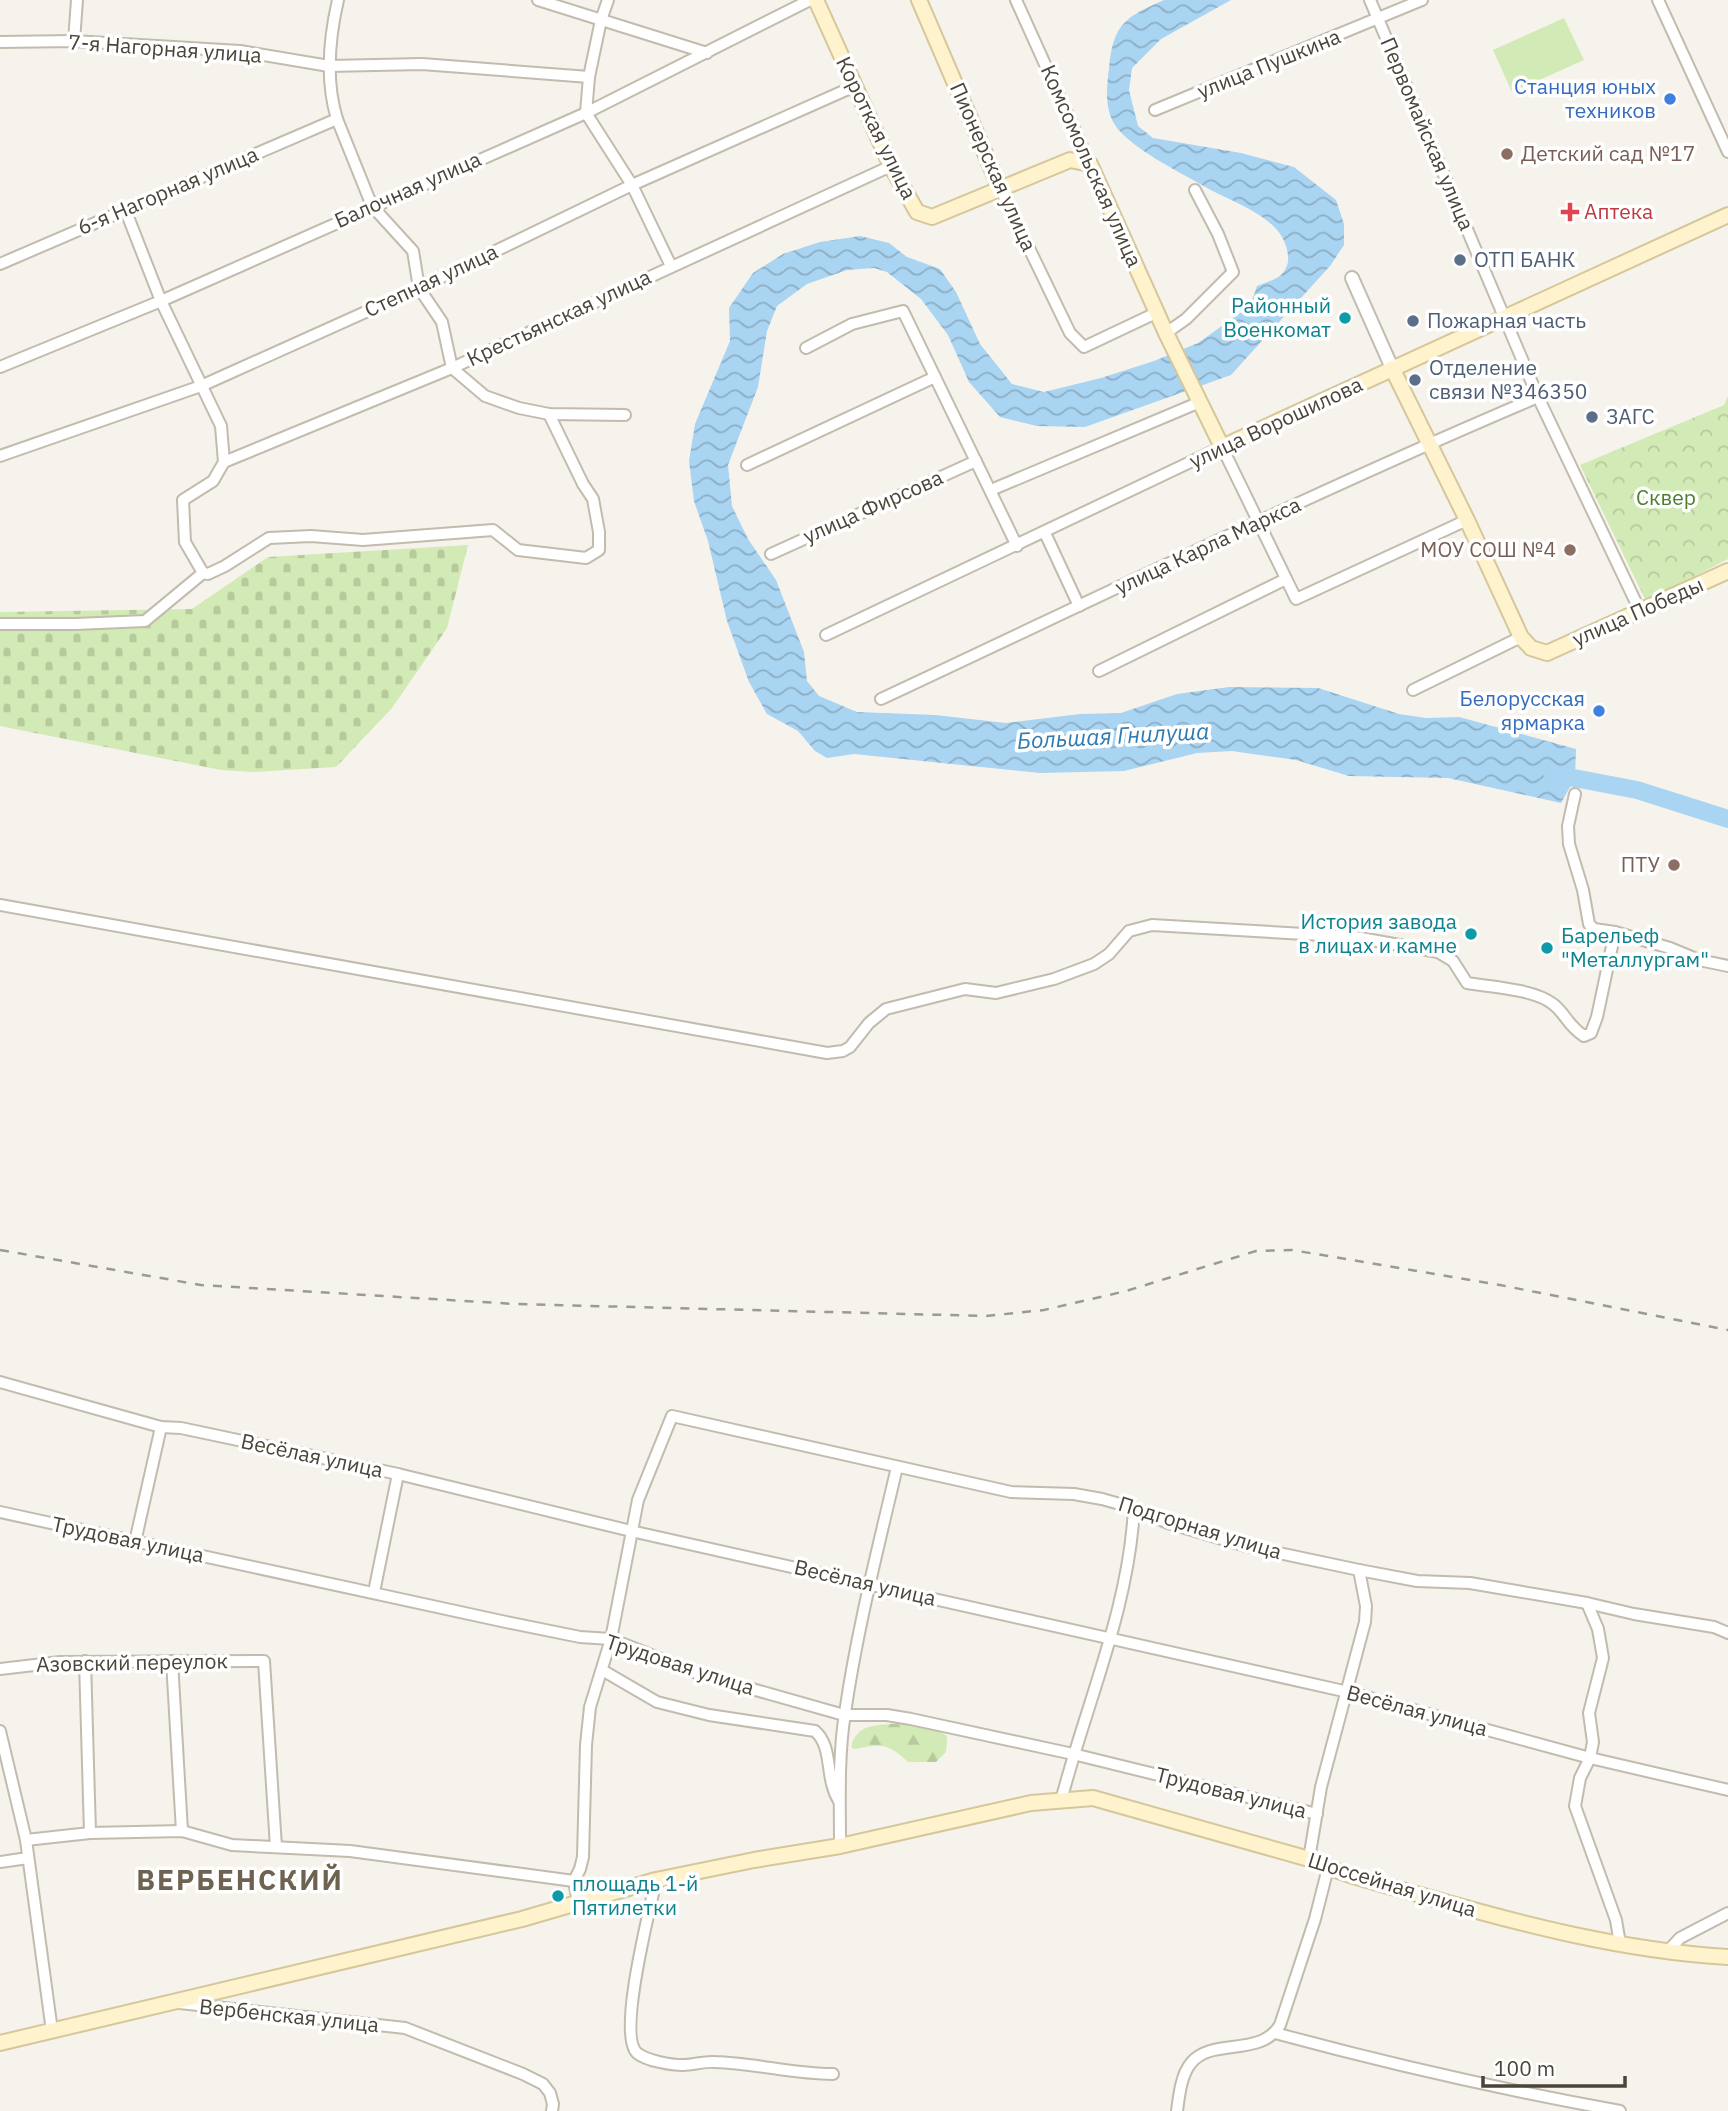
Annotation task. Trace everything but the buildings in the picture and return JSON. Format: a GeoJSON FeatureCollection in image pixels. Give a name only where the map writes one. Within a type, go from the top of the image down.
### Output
{"type":"FeatureCollection","features":[{"type":"Feature","properties":{"kind":"main road","name":"Короткая улица"},"geometry":{"type":"LineString","coordinates":[[816,0],[891,166],[917,212],[932,217],[1070,160],[1090,164]]}},
{"type":"Feature","properties":{"kind":"main road","name":"Пионерская улица"},"geometry":{"type":"LineString","coordinates":[[919,0],[1000,188]]}},
{"type":"Feature","properties":{"kind":"main road","name":"Комсомольская улица"},"geometry":{"type":"LineString","coordinates":[[1090,164],[1197,397]]}},
{"type":"Feature","properties":{"kind":"main road","name":"улица Ворошилова"},"geometry":{"type":"LineString","coordinates":[[1222,447],[1728,215]]}},
{"type":"Feature","properties":{"kind":"main road"},"geometry":{"type":"LineString","coordinates":[[1392,368],[1521,637]]}},
{"type":"Feature","properties":{"kind":"main road"},"geometry":{"type":"LineString","coordinates":[[1197,397],[1222,447]]}},
{"type":"Feature","properties":{"kind":"main road","name":"улица Победы"},"geometry":{"type":"LineString","coordinates":[[1521,637],[1531,648],[1547,653],[1728,571]]}},
{"type":"Feature","properties":{"kind":"main road","name":"Шоссейная улица"},"geometry":{"type":"LineString","coordinates":[[1061,1801],[1093,1798],[1309,1859],[1328,1868],[1468,1908],[1620,1944],[1728,1957]]}},
{"type":"Feature","properties":{"kind":"main road"},"geometry":{"type":"LineString","coordinates":[[170,2002],[522,1919],[656,1881],[754,1860],[840,1846],[1031,1803],[1061,1801]]}},
{"type":"Feature","properties":{"kind":"main road","name":"Вербенская улица"},"geometry":{"type":"LineString","coordinates":[[0,2043],[170,2002]]}},
{"type":"Feature","properties":{"kind":"street"},"geometry":{"type":"LineString","coordinates":[[74,41],[77,0]]}},
{"type":"Feature","properties":{"kind":"street"},"geometry":{"type":"LineString","coordinates":[[338,0],[332,27],[329,66],[337,119],[372,206],[413,251],[419,288],[442,322],[452,368],[485,396],[519,408],[549,414],[625,415]]}},
{"type":"Feature","properties":{"kind":"street"},"geometry":{"type":"LineString","coordinates":[[538,0],[707,53]]}},
{"type":"Feature","properties":{"kind":"street"},"geometry":{"type":"LineString","coordinates":[[608,0],[589,77],[586,113],[632,184],[671,266]]}},
{"type":"Feature","properties":{"kind":"street","name":"Балочная улица"},"geometry":{"type":"LineString","coordinates":[[0,367],[161,301],[586,113],[810,0]]}},
{"type":"Feature","properties":{"kind":"street","name":"Комсомольская улица"},"geometry":{"type":"LineString","coordinates":[[1016,0],[1090,164]]}},
{"type":"Feature","properties":{"kind":"street","name":"Первомайская улица"},"geometry":{"type":"LineString","coordinates":[[1370,0],[1538,397],[1640,611]]}},
{"type":"Feature","properties":{"kind":"street","name":"улица Пушкина"},"geometry":{"type":"LineString","coordinates":[[1155,110],[1379,20],[1422,0]]}},
{"type":"Feature","properties":{"kind":"street"},"geometry":{"type":"LineString","coordinates":[[1658,0],[1728,152]]}},
{"type":"Feature","properties":{"kind":"street","name":"7-я Нагорная улица"},"geometry":{"type":"LineString","coordinates":[[0,42],[74,41],[240,51],[329,66]]}},
{"type":"Feature","properties":{"kind":"street"},"geometry":{"type":"LineString","coordinates":[[329,66],[422,64],[589,77]]}},
{"type":"Feature","properties":{"kind":"street","name":"Степная улица"},"geometry":{"type":"LineString","coordinates":[[0,456],[201,386],[419,288],[632,184],[855,86]]}},
{"type":"Feature","properties":{"kind":"street","name":"6-я Нагорная улица"},"geometry":{"type":"LineString","coordinates":[[0,264],[337,119]]}},
{"type":"Feature","properties":{"kind":"street","name":"Крестьянская улица"},"geometry":{"type":"LineString","coordinates":[[224,462],[452,368],[891,166]]}},
{"type":"Feature","properties":{"kind":"street","name":"Пионерская улица"},"geometry":{"type":"LineString","coordinates":[[1000,188],[1070,333],[1084,347],[1158,312]]}},
{"type":"Feature","properties":{"kind":"street"},"geometry":{"type":"LineString","coordinates":[[1166,333],[1186,319],[1233,272],[1218,234],[1195,190]]}},
{"type":"Feature","properties":{"kind":"street"},"geometry":{"type":"LineString","coordinates":[[125,209],[161,301],[221,426],[224,462],[213,481],[183,500],[185,542],[202,573]]}},
{"type":"Feature","properties":{"kind":"street"},"geometry":{"type":"LineString","coordinates":[[1352,278],[1392,368]]}},
{"type":"Feature","properties":{"kind":"street"},"geometry":{"type":"LineString","coordinates":[[806,348],[852,324],[903,311],[1017,546]]}},
{"type":"Feature","properties":{"kind":"street"},"geometry":{"type":"LineString","coordinates":[[747,466],[935,377]]}},
{"type":"Feature","properties":{"kind":"street"},"geometry":{"type":"LineString","coordinates":[[991,490],[1197,397]]}},
{"type":"Feature","properties":{"kind":"street","name":"улица Карла Маркса"},"geometry":{"type":"LineString","coordinates":[[881,699],[1258,522],[1538,397]]}},
{"type":"Feature","properties":{"kind":"street"},"geometry":{"type":"LineString","coordinates":[[0,624],[145,621],[202,573],[225,566],[269,538],[311,536],[363,540],[493,530],[518,550],[586,558],[598,550],[599,532],[593,499],[549,414]]}},
{"type":"Feature","properties":{"kind":"street"},"geometry":{"type":"LineString","coordinates":[[1222,447],[1296,599],[1467,520]]}},
{"type":"Feature","properties":{"kind":"street","name":"улица Ворошилова"},"geometry":{"type":"LineString","coordinates":[[826,635],[1222,447]]}},
{"type":"Feature","properties":{"kind":"street","name":"улица Фирсова"},"geometry":{"type":"LineString","coordinates":[[771,554],[976,461]]}},
{"type":"Feature","properties":{"kind":"street"},"geometry":{"type":"LineString","coordinates":[[1045,533],[1079,606]]}},
{"type":"Feature","properties":{"kind":"street"},"geometry":{"type":"LineString","coordinates":[[1099,671],[1286,579]]}},
{"type":"Feature","properties":{"kind":"street"},"geometry":{"type":"LineString","coordinates":[[1413,690],[1521,637]]}},
{"type":"Feature","properties":{"kind":"street"},"geometry":{"type":"LineString","coordinates":[[1575,794],[1569,826],[1569,844],[1590,924],[1594,929],[1615,932],[1670,948],[1699,960],[1728,966]]}},
{"type":"Feature","properties":{"kind":"street"},"geometry":{"type":"LineString","coordinates":[[0,905],[827,1053],[843,1051],[850,1047],[869,1023],[886,1009],[965,989],[996,993],[1054,979],[1102,959],[1129,930],[1153,925],[1355,937],[1438,952],[1453,961],[1466,983],[1542,998],[1553,1004],[1574,1030],[1584,1036],[1591,1033],[1597,1017],[1615,932]]}},
{"type":"Feature","properties":{"kind":"street","name":"Весёлая улица"},"geometry":{"type":"LineString","coordinates":[[0,1382],[161,1427],[181,1428],[398,1474],[631,1531],[1348,1692],[1590,1758],[1728,1790]]}},
{"type":"Feature","properties":{"kind":"street","name":"Подгорная улица"},"geometry":{"type":"LineString","coordinates":[[631,1531],[638,1500],[672,1416],[1011,1492],[1074,1494],[1134,1508],[1168,1523],[1246,1546],[1359,1570],[1417,1581],[1470,1583],[1714,1627],[1728,1633]]}},
{"type":"Feature","properties":{"kind":"street"},"geometry":{"type":"LineString","coordinates":[[135,1542],[161,1427]]}},
{"type":"Feature","properties":{"kind":"street"},"geometry":{"type":"LineString","coordinates":[[840,1846],[844,1715],[869,1583],[897,1467]]}},
{"type":"Feature","properties":{"kind":"street"},"geometry":{"type":"LineString","coordinates":[[374,1592],[398,1474]]}},
{"type":"Feature","properties":{"kind":"street"},"geometry":{"type":"LineString","coordinates":[[1061,1801],[1073,1754],[1111,1639],[1133,1538],[1134,1508]]}},
{"type":"Feature","properties":{"kind":"street","name":"Трудовая улица"},"geometry":{"type":"LineString","coordinates":[[0,1512],[580,1637],[611,1639],[699,1674],[844,1715],[911,1719],[1073,1754],[1317,1814]]}},
{"type":"Feature","properties":{"kind":"street"},"geometry":{"type":"LineString","coordinates":[[578,1902],[574,1881],[583,1857],[587,1723],[611,1639],[631,1531]]}},
{"type":"Feature","properties":{"kind":"street"},"geometry":{"type":"LineString","coordinates":[[1309,1859],[1321,1787],[1348,1692],[1364,1622],[1366,1606],[1359,1570]]}},
{"type":"Feature","properties":{"kind":"street"},"geometry":{"type":"LineString","coordinates":[[1587,1603],[1598,1629],[1603,1658],[1589,1713],[1592,1742],[1590,1758],[1580,1778],[1575,1806],[1616,1920],[1620,1944]]}},
{"type":"Feature","properties":{"kind":"street"},"geometry":{"type":"LineString","coordinates":[[85,1661],[90,1833]]}},
{"type":"Feature","properties":{"kind":"street","name":"Азовский переулок"},"geometry":{"type":"LineString","coordinates":[[0,1669],[85,1661],[264,1661],[276,1847]]}},
{"type":"Feature","properties":{"kind":"street"},"geometry":{"type":"LineString","coordinates":[[173,1661],[182,1831]]}},
{"type":"Feature","properties":{"kind":"street"},"geometry":{"type":"LineString","coordinates":[[602,1670],[657,1702],[709,1715],[815,1731],[825,1744],[831,1789],[840,1802]]}},
{"type":"Feature","properties":{"kind":"street"},"geometry":{"type":"LineString","coordinates":[[0,1731],[26,1840],[52,2031]]}},
{"type":"Feature","properties":{"kind":"street"},"geometry":{"type":"LineString","coordinates":[[26,1840],[90,1833],[182,1831],[232,1845],[351,1851],[574,1881]]}},
{"type":"Feature","properties":{"kind":"street"},"geometry":{"type":"LineString","coordinates":[[0,1862],[28,1858]]}},
{"type":"Feature","properties":{"kind":"street"},"geometry":{"type":"LineString","coordinates":[[1177,2111],[1185,2074],[1196,2058],[1205,2053],[1266,2040],[1275,2033],[1291,1996],[1328,1868]]}},
{"type":"Feature","properties":{"kind":"street"},"geometry":{"type":"LineString","coordinates":[[656,1881],[630,2019],[632,2046],[637,2053],[672,2064],[715,2062],[832,2074]]}},
{"type":"Feature","properties":{"kind":"street"},"geometry":{"type":"LineString","coordinates":[[1668,1951],[1680,1938],[1728,1913]]}},
{"type":"Feature","properties":{"kind":"street","name":"Вербенская улица"},"geometry":{"type":"LineString","coordinates":[[170,2002],[405,2028],[543,2084],[550,2093],[552,2111]]}},
{"type":"Feature","properties":{"kind":"street"},"geometry":{"type":"LineString","coordinates":[[1275,2033],[1341,2052],[1620,2111]]}},
{"type":"Feature","properties":{"kind":"green space"},"geometry":{"type":"Polygon","coordinates":[[[1564,18],[1584,60],[1512,92],[1493,50],[1564,18]]]}},
{"type":"Feature","properties":{"kind":"green space","name":"Сквер"},"geometry":{"type":"Polygon","coordinates":[[[1728,396],[1728,559],[1646,601],[1580,465],[1724,405],[1728,396]]]}},
{"type":"Feature","properties":{"kind":"green space"},"geometry":{"type":"Polygon","coordinates":[[[468,545],[447,628],[392,708],[336,767],[253,772],[221,770],[0,726],[0,612],[192,609],[268,557],[468,545]]]}},
{"type":"Feature","properties":{"kind":"green space"},"geometry":{"type":"Polygon","coordinates":[[[900,1723],[924,1726],[947,1736],[946,1752],[936,1762],[908,1762],[895,1751],[883,1746],[851,1747],[863,1729],[900,1723]]]}},
{"type":"Feature","properties":{"kind":"water"},"geometry":{"type":"Polygon","coordinates":[[[1164,0],[1231,0],[1161,39],[1132,68],[1129,90],[1138,126],[1153,138],[1241,153],[1294,167],[1336,200],[1344,224],[1344,245],[1330,266],[1231,375],[1085,427],[1037,426],[1000,417],[969,382],[948,335],[921,299],[887,272],[874,268],[847,270],[807,284],[777,306],[767,331],[758,387],[728,465],[732,506],[748,539],[776,580],[804,652],[807,681],[819,696],[857,712],[935,715],[1006,723],[1080,714],[1121,713],[1177,694],[1229,687],[1318,688],[1399,714],[1426,718],[1459,717],[1576,749],[1575,778],[1561,803],[1448,778],[1349,776],[1296,760],[1232,751],[1197,753],[1124,771],[1040,773],[854,754],[827,758],[815,751],[798,731],[767,714],[749,682],[727,621],[708,541],[694,501],[689,461],[695,424],[730,341],[729,308],[753,273],[783,254],[820,242],[860,236],[889,243],[907,257],[940,269],[956,292],[980,344],[1012,384],[1044,392],[1101,378],[1198,343],[1250,306],[1257,286],[1276,278],[1284,271],[1288,264],[1285,242],[1267,221],[1168,166],[1131,142],[1115,125],[1107,97],[1114,41],[1118,31],[1131,17],[1164,0]]]}},
{"type":"Feature","properties":{"kind":"waterway","name":"Большая Гнилуша"},"geometry":{"type":"LineString","coordinates":[[1553,774],[1637,790],[1728,819]]}},
{"type":"Feature","properties":{"kind":"railway"},"geometry":{"type":"LineString","coordinates":[[0,1250],[201,1285],[515,1304],[986,1316],[1044,1310],[1126,1291],[1256,1251],[1292,1250],[1500,1285],[1728,1330]]}},
{"type":"Feature","properties":{"kind":"place","name":"Станция юных техников"},"geometry":{"type":"Point","coordinates":[1670,99]}},
{"type":"Feature","properties":{"kind":"place","name":"Детский сад №17"},"geometry":{"type":"Point","coordinates":[1507,154]}},
{"type":"Feature","properties":{"kind":"place","name":"Аптека"},"geometry":{"type":"Point","coordinates":[1570,212]}},
{"type":"Feature","properties":{"kind":"place","name":"ОТП БАНК"},"geometry":{"type":"Point","coordinates":[1460,260]}},
{"type":"Feature","properties":{"kind":"place","name":"Районный Военкомат"},"geometry":{"type":"Point","coordinates":[1345,318]}},
{"type":"Feature","properties":{"kind":"place","name":"Пожарная часть"},"geometry":{"type":"Point","coordinates":[1413,321]}},
{"type":"Feature","properties":{"kind":"place","name":"Отделение связи №346350"},"geometry":{"type":"Point","coordinates":[1415,380]}},
{"type":"Feature","properties":{"kind":"place","name":"ЗАГС"},"geometry":{"type":"Point","coordinates":[1592,417]}},
{"type":"Feature","properties":{"kind":"place","name":"МОУ СОШ №4"},"geometry":{"type":"Point","coordinates":[1570,550]}},
{"type":"Feature","properties":{"kind":"place","name":"Белорусская ярмарка"},"geometry":{"type":"Point","coordinates":[1599,711]}},
{"type":"Feature","properties":{"kind":"place","name":"ПТУ"},"geometry":{"type":"Point","coordinates":[1674,865]}},
{"type":"Feature","properties":{"kind":"place","name":"История завода в лицах и камне"},"geometry":{"type":"Point","coordinates":[1471,934]}},
{"type":"Feature","properties":{"kind":"place","name":"Барельеф \"Металлургам\""},"geometry":{"type":"Point","coordinates":[1547,948]}},
{"type":"Feature","properties":{"kind":"place","name":"площадь 1-й Пятилетки"},"geometry":{"type":"Point","coordinates":[558,1896]}},
{"type":"Feature","properties":{"kind":"district","name":"ВЕРБЕНСКИЙ"},"geometry":{"type":"Point","coordinates":[240,1880]}}]}
